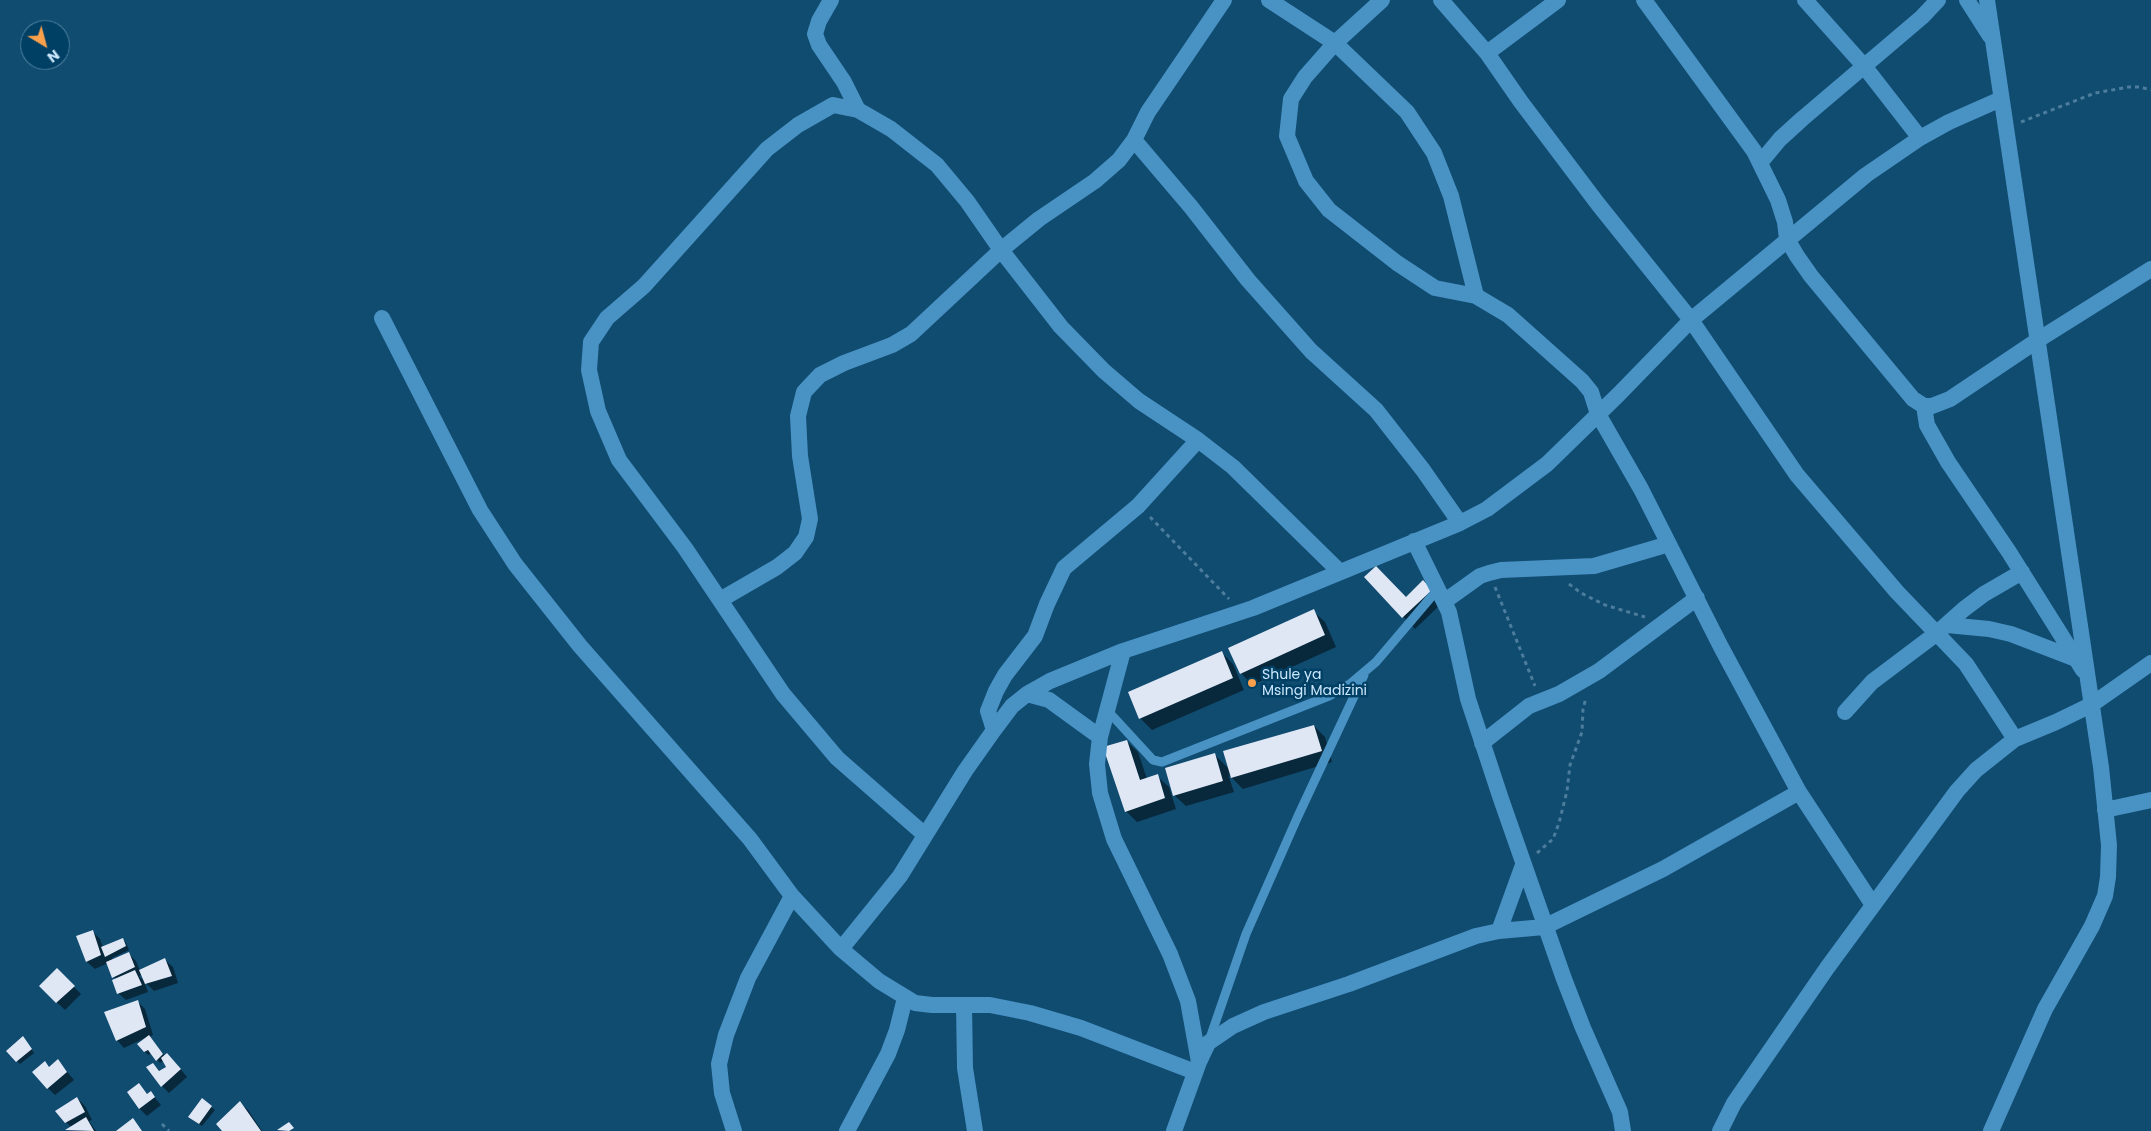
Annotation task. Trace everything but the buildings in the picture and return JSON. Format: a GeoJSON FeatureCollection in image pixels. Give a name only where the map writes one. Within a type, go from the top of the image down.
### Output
{"type":"FeatureCollection","features":[{"type":"Feature","properties":{"kind":"street"},"geometry":{"type":"LineString","coordinates":[[831,0],[819,21],[815,34],[819,45],[844,82],[858,110]]}},
{"type":"Feature","properties":{"kind":"street"},"geometry":{"type":"LineString","coordinates":[[720,600],[777,566],[795,552],[806,537],[810,519],[800,456],[798,416],[804,392],[820,375],[859,356],[892,345],[910,334],[1001,250],[1038,219],[1095,181],[1120,160],[1134,140],[1148,112],[1224,0]]}},
{"type":"Feature","properties":{"kind":"street"},"geometry":{"type":"LineString","coordinates":[[1269,0],[1334,43],[1407,112],[1434,153],[1451,196],[1476,296]]}},
{"type":"Feature","properties":{"kind":"street"},"geometry":{"type":"LineString","coordinates":[[1382,0],[1334,43],[1305,78],[1291,99],[1286,136],[1306,181],[1329,210],[1397,263],[1435,288],[1476,296],[1508,315],[1582,381],[1591,392],[1598,414],[1669,544],[1799,792],[1873,905]]}},
{"type":"Feature","properties":{"kind":"street"},"geometry":{"type":"LineString","coordinates":[[1441,0],[1487,53],[1521,102],[1592,196],[1691,320],[1797,475],[1897,592],[1942,629],[1975,676],[2015,739]]}},
{"type":"Feature","properties":{"kind":"street"},"geometry":{"type":"LineString","coordinates":[[1487,53],[1558,0]]}},
{"type":"Feature","properties":{"kind":"street"},"geometry":{"type":"LineString","coordinates":[[1644,0],[1732,120],[1760,163],[1778,200],[1785,222],[1787,239],[1811,276],[1913,399],[1924,406],[1932,406],[1950,399],[2038,340],[2151,269]]}},
{"type":"Feature","properties":{"kind":"street"},"geometry":{"type":"LineString","coordinates":[[1804,0],[1864,66],[1920,138]]}},
{"type":"Feature","properties":{"kind":"street"},"geometry":{"type":"LineString","coordinates":[[1760,163],[1780,139],[1938,0]]}},
{"type":"Feature","properties":{"kind":"street"},"geometry":{"type":"LineString","coordinates":[[1967,0],[1993,42]]}},
{"type":"Feature","properties":{"kind":"street"},"geometry":{"type":"LineString","coordinates":[[1987,0],[2091,705],[2109,845],[2108,877],[2104,896],[2092,926],[2045,1009],[1992,1131]]}},
{"type":"Feature","properties":{"kind":"street"},"geometry":{"type":"LineString","coordinates":[[842,949],[900,876],[965,770],[994,730],[1012,706],[1028,694],[1050,681],[1123,651],[1241,612],[1460,523],[1487,509],[1507,496],[1547,464],[1691,320],[1866,175],[1920,138],[1949,122],[2002,99]]}},
{"type":"Feature","properties":{"kind":"street"},"geometry":{"type":"LineString","coordinates":[[925,835],[837,758],[807,725],[783,694],[685,548],[619,460],[598,411],[589,370],[591,342],[607,318],[644,286],[767,149],[798,125],[833,105],[858,110],[892,129],[937,165],[967,201],[1001,250],[1061,327],[1104,371],[1138,401],[1198,440],[1232,467],[1339,571]]}},
{"type":"Feature","properties":{"kind":"street"},"geometry":{"type":"LineString","coordinates":[[1134,140],[1191,207],[1248,280],[1311,350],[1376,410],[1423,470],[1460,523]]}},
{"type":"Feature","properties":{"kind":"street"},"geometry":{"type":"LineString","coordinates":[[382,318],[480,510],[515,564],[580,646],[750,839],[792,896],[842,949],[878,981],[915,1003],[932,1005],[990,1005],[1030,1013],[1197,1067]]}},
{"type":"Feature","properties":{"kind":"street"},"geometry":{"type":"LineString","coordinates":[[1924,406],[1925,418],[1931,433],[2086,674]]}},
{"type":"Feature","properties":{"kind":"street"},"geometry":{"type":"LineString","coordinates":[[994,730],[988,711],[996,691],[1005,675],[1035,636],[1046,604],[1064,568],[1138,506],[1198,440]]}},
{"type":"Feature","properties":{"kind":"street"},"geometry":{"type":"LineString","coordinates":[[1414,541],[1452,621],[1468,699],[1544,927],[1583,1028],[1615,1097],[1623,1131]]}},
{"type":"Feature","properties":{"kind":"street"},"geometry":{"type":"LineString","coordinates":[[1441,595],[1491,572],[1594,566],[1669,544]]}},
{"type":"Feature","properties":{"kind":"street"},"geometry":{"type":"LineString","coordinates":[[1845,712],[1872,682],[1942,629],[1984,594],[2022,572]]}},
{"type":"Feature","properties":{"kind":"street"},"geometry":{"type":"LineString","coordinates":[[1482,742],[1528,706],[1559,694],[1582,682],[1697,598]]}},
{"type":"Feature","properties":{"kind":"street"},"geometry":{"type":"LineString","coordinates":[[1942,629],[1989,629],[2012,634],[2076,659]]}},
{"type":"Feature","properties":{"kind":"street"},"geometry":{"type":"LineString","coordinates":[[1123,651],[1100,738],[1097,764],[1100,793],[1114,839],[1170,954],[1188,1001],[1197,1067]]}},
{"type":"Feature","properties":{"kind":"street"},"geometry":{"type":"LineString","coordinates":[[1720,1131],[1734,1103],[1828,968],[1957,791],[1976,770],[2015,739],[2091,705],[2151,663]]}},
{"type":"Feature","properties":{"kind":"street"},"geometry":{"type":"LineString","coordinates":[[1028,694],[1049,700],[1100,738]]}},
{"type":"Feature","properties":{"kind":"street"},"geometry":{"type":"LineString","coordinates":[[1174,1131],[1197,1067],[1208,1043],[1233,1026],[1264,1012],[1348,984],[1476,936],[1499,931],[1544,927],[1663,869],[1799,792]]}},
{"type":"Feature","properties":{"kind":"street"},"geometry":{"type":"LineString","coordinates":[[2105,810],[2151,800]]}},
{"type":"Feature","properties":{"kind":"street"},"geometry":{"type":"LineString","coordinates":[[1499,931],[1523,863]]}},
{"type":"Feature","properties":{"kind":"street"},"geometry":{"type":"LineString","coordinates":[[734,1131],[722,1093],[719,1064],[726,1035],[748,978],[792,896]]}},
{"type":"Feature","properties":{"kind":"street"},"geometry":{"type":"LineString","coordinates":[[847,1131],[888,1054],[897,1030],[905,998]]}},
{"type":"Feature","properties":{"kind":"street"},"geometry":{"type":"LineString","coordinates":[[964,1005],[965,1068],[975,1131]]}},
{"type":"Feature","properties":{"kind":"lane"},"geometry":{"type":"LineString","coordinates":[[1107,710],[1153,760],[1162,762],[1329,696],[1365,673],[1441,595]]}},
{"type":"Feature","properties":{"kind":"lane"},"geometry":{"type":"LineString","coordinates":[[1208,1043],[1246,934],[1298,816],[1365,673]]}},
{"type":"Feature","properties":{"kind":"path"},"geometry":{"type":"LineString","coordinates":[[2006,127],[2095,93],[2129,87],[2151,90]]}},
{"type":"Feature","properties":{"kind":"path"},"geometry":{"type":"LineString","coordinates":[[1138,506],[1241,612]]}},
{"type":"Feature","properties":{"kind":"path"},"geometry":{"type":"LineString","coordinates":[[1553,569],[1572,586],[1591,599],[1662,624]]}},
{"type":"Feature","properties":{"kind":"path"},"geometry":{"type":"LineString","coordinates":[[1491,572],[1501,606],[1541,700]]}},
{"type":"Feature","properties":{"kind":"path"},"geometry":{"type":"LineString","coordinates":[[1523,863],[1553,839],[1563,809],[1570,765],[1582,732],[1583,709],[1589,693]]}},
{"type":"Feature","properties":{"kind":"path"},"geometry":{"type":"LineString","coordinates":[[162,1124],[169,1131]]}},
{"type":"Feature","properties":{"kind":"place","name":"Shule ya Msingi Madizini"},"geometry":{"type":"Point","coordinates":[1252,683]}}]}
